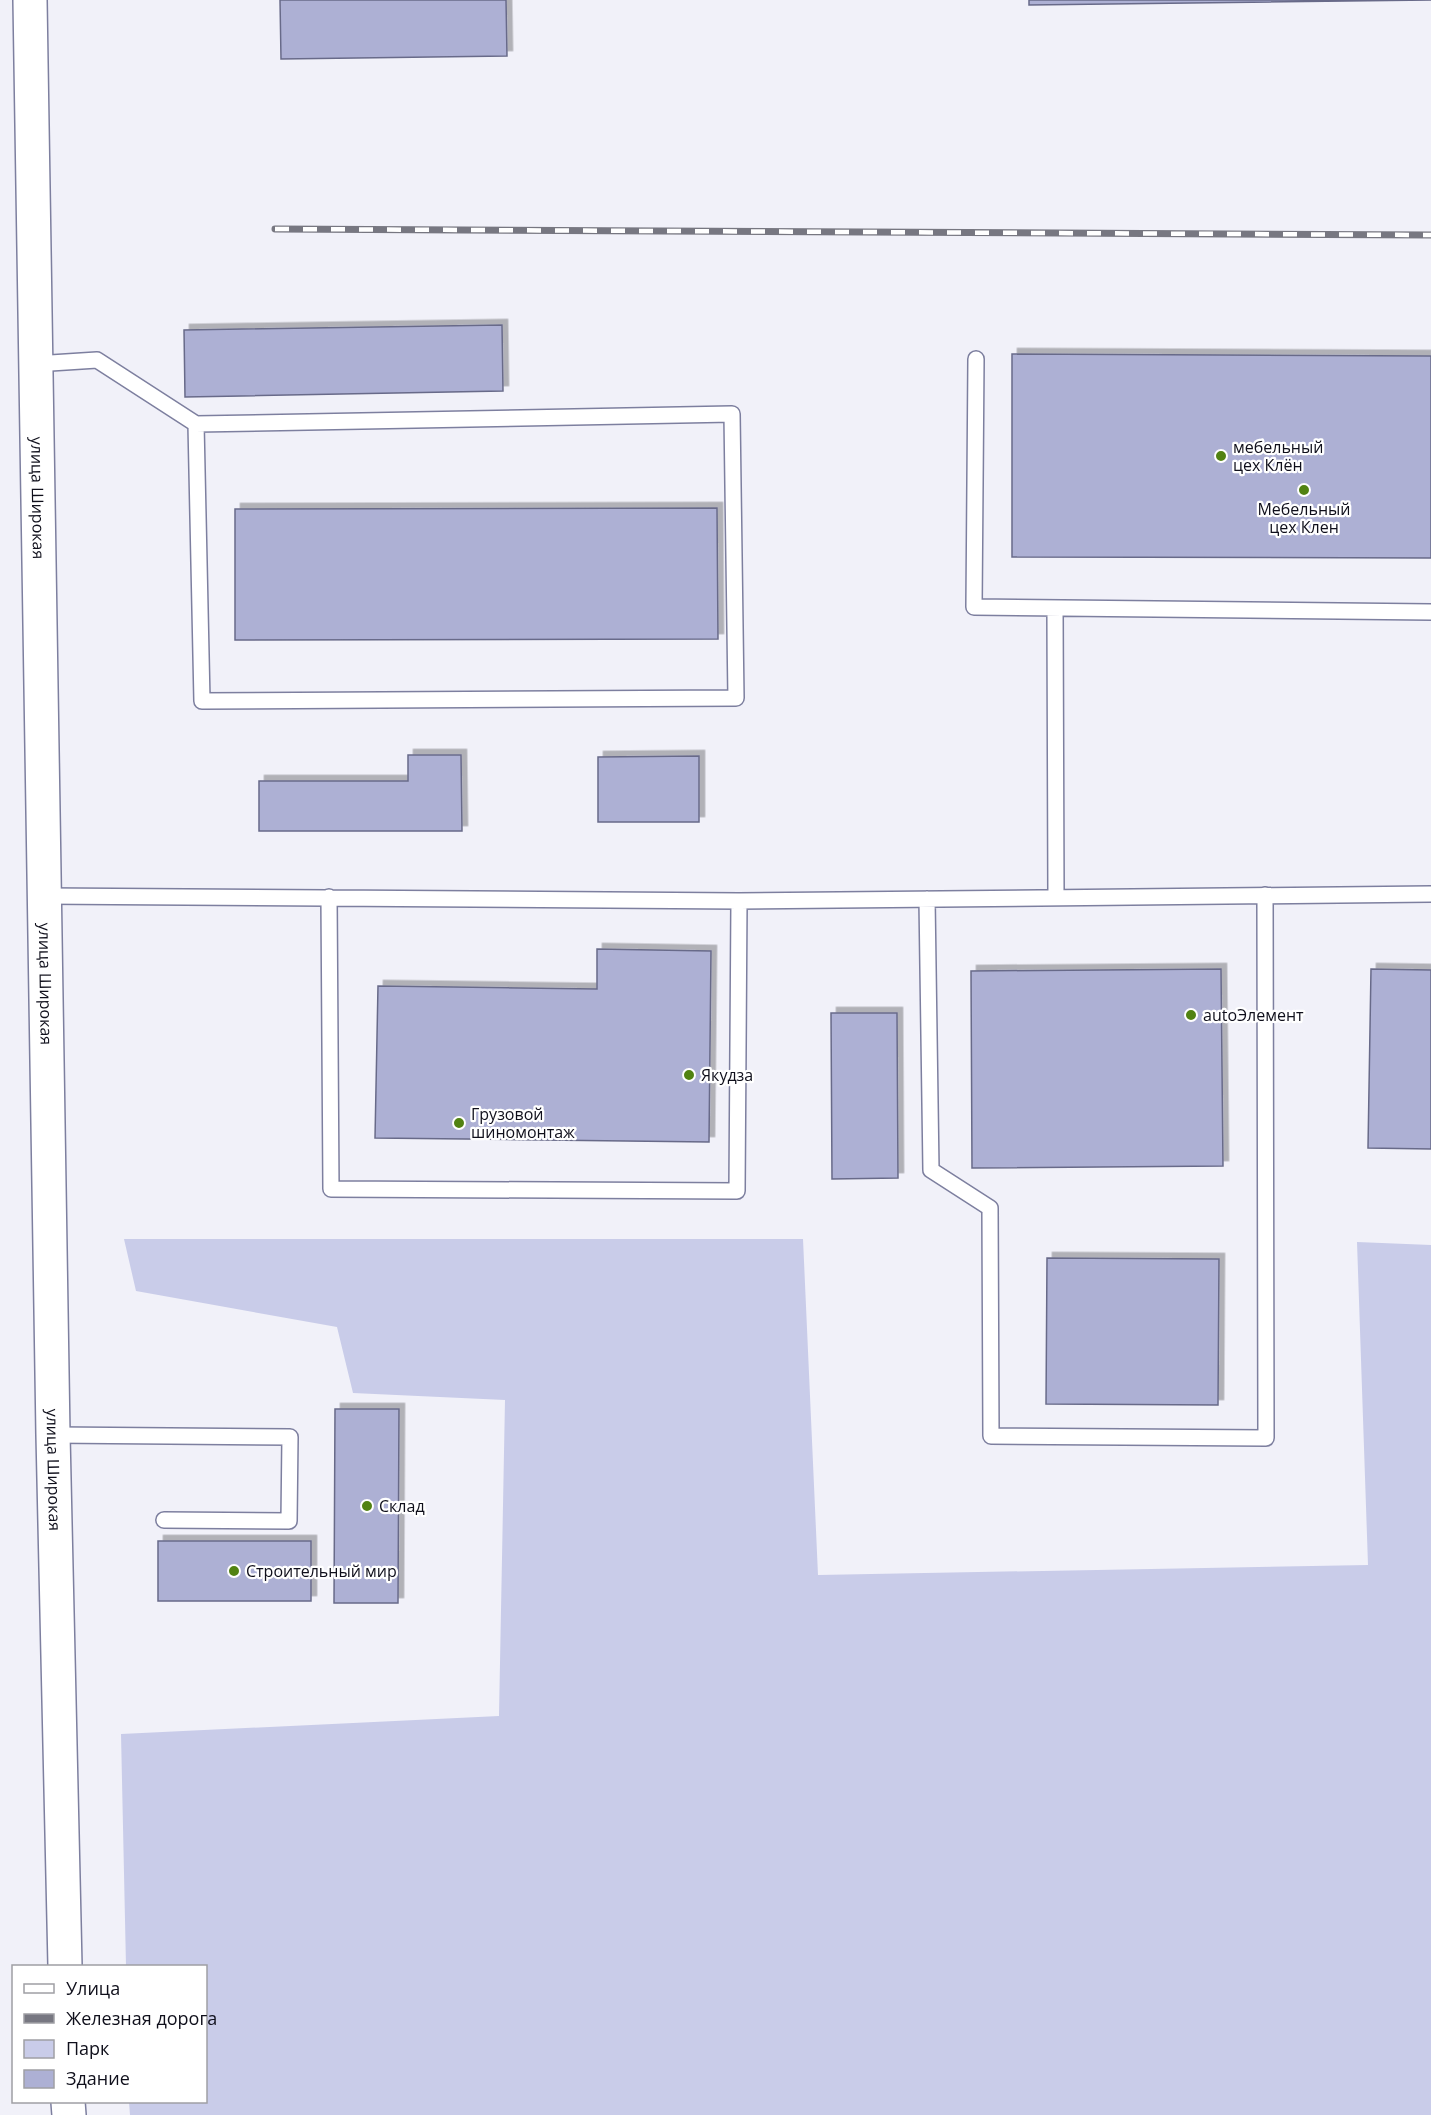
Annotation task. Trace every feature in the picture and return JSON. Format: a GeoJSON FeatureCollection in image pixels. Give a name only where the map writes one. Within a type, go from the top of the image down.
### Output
{"type":"FeatureCollection","features":[{"type":"Feature","properties":{"kind":"street","name":"улица Широкая"},"geometry":{"type":"LineString","coordinates":[[30,0],[53,1434],[65,1965]]}},
{"type":"Feature","properties":{"kind":"lane"},"geometry":{"type":"LineString","coordinates":[[976,359],[974,607],[1431,612]]}},
{"type":"Feature","properties":{"kind":"lane"},"geometry":{"type":"LineString","coordinates":[[35,364],[97,360],[196,424],[732,414],[736,698],[202,701],[196,424]]}},
{"type":"Feature","properties":{"kind":"lane"},"geometry":{"type":"LineString","coordinates":[[1055,608],[1056,898]]}},
{"type":"Feature","properties":{"kind":"lane"},"geometry":{"type":"LineString","coordinates":[[44,896],[739,901],[1431,894]]}},
{"type":"Feature","properties":{"kind":"lane"},"geometry":{"type":"LineString","coordinates":[[927,899],[931,1170],[990,1208],[991,1436],[1266,1438],[1265,896]]}},
{"type":"Feature","properties":{"kind":"lane"},"geometry":{"type":"LineString","coordinates":[[329,897],[330,1189],[737,1191],[739,901]]}},
{"type":"Feature","properties":{"kind":"lane"},"geometry":{"type":"LineString","coordinates":[[53,1434],[290,1437],[289,1521],[164,1520]]}},
{"type":"Feature","properties":{"kind":"green space"},"geometry":{"type":"Polygon","coordinates":[[[124,1239],[803,1239],[818,1575],[1368,1565],[1357,1242],[1431,1245],[1431,2115],[130,2115],[129,2103],[207,2103],[207,1965],[126,1965],[121,1734],[499,1716],[505,1400],[353,1393],[337,1327],[136,1291],[124,1239]]]}},
{"type":"Feature","properties":{"kind":"building"},"geometry":{"type":"Polygon","coordinates":[[[280,0],[506,0],[507,56],[281,59],[280,0]]]}},
{"type":"Feature","properties":{"kind":"building"},"geometry":{"type":"Polygon","coordinates":[[[1029,0],[1431,0],[1029,5],[1029,0]]]}},
{"type":"Feature","properties":{"kind":"building"},"geometry":{"type":"Polygon","coordinates":[[[502,325],[503,391],[185,397],[184,330],[502,325]]]}},
{"type":"Feature","properties":{"kind":"building","name":"мебельный цех Клён"},"geometry":{"type":"Polygon","coordinates":[[[1012,354],[1431,356],[1431,558],[1012,557],[1012,354]]]}},
{"type":"Feature","properties":{"kind":"building"},"geometry":{"type":"Polygon","coordinates":[[[717,508],[718,639],[235,640],[235,509],[717,508]]]}},
{"type":"Feature","properties":{"kind":"building"},"geometry":{"type":"Polygon","coordinates":[[[408,755],[461,755],[462,831],[259,831],[259,781],[408,781],[408,755]]]}},
{"type":"Feature","properties":{"kind":"building"},"geometry":{"type":"Polygon","coordinates":[[[699,756],[699,822],[598,822],[598,757],[699,756]]]}},
{"type":"Feature","properties":{"kind":"building"},"geometry":{"type":"Polygon","coordinates":[[[597,949],[711,951],[709,1142],[375,1138],[378,986],[597,989],[597,949]]]}},
{"type":"Feature","properties":{"kind":"building"},"geometry":{"type":"Polygon","coordinates":[[[1221,969],[1223,1166],[972,1168],[971,971],[1221,969]]]}},
{"type":"Feature","properties":{"kind":"building"},"geometry":{"type":"Polygon","coordinates":[[[1371,969],[1431,970],[1431,1149],[1368,1148],[1371,969]]]}},
{"type":"Feature","properties":{"kind":"building"},"geometry":{"type":"Polygon","coordinates":[[[831,1013],[897,1013],[898,1178],[832,1179],[831,1013]]]}},
{"type":"Feature","properties":{"kind":"building"},"geometry":{"type":"Polygon","coordinates":[[[1047,1258],[1219,1259],[1218,1405],[1046,1404],[1047,1258]]]}},
{"type":"Feature","properties":{"kind":"building","name":"Склад"},"geometry":{"type":"Polygon","coordinates":[[[335,1409],[399,1409],[398,1603],[334,1603],[335,1409]]]}},
{"type":"Feature","properties":{"kind":"building","name":"Строительный мир"},"geometry":{"type":"Polygon","coordinates":[[[158,1541],[311,1541],[311,1601],[158,1601],[158,1541]]]}},
{"type":"Feature","properties":{"kind":"railway"},"geometry":{"type":"LineString","coordinates":[[275,229],[1431,235]]}},
{"type":"Feature","properties":{"kind":"place","name":"мебельный цех Клён"},"geometry":{"type":"Point","coordinates":[1221,456]}},
{"type":"Feature","properties":{"kind":"place","name":"Мебельный цех Клен"},"geometry":{"type":"Point","coordinates":[1304,490]}},
{"type":"Feature","properties":{"kind":"place","name":"autoЭлемент"},"geometry":{"type":"Point","coordinates":[1191,1015]}},
{"type":"Feature","properties":{"kind":"place","name":"Якудза"},"geometry":{"type":"Point","coordinates":[689,1075]}},
{"type":"Feature","properties":{"kind":"place","name":"Грузовой шиномонтаж"},"geometry":{"type":"Point","coordinates":[459,1123]}},
{"type":"Feature","properties":{"kind":"place","name":"Склад"},"geometry":{"type":"Point","coordinates":[367,1506]}},
{"type":"Feature","properties":{"kind":"place","name":"Строительный мир"},"geometry":{"type":"Point","coordinates":[234,1571]}}]}
